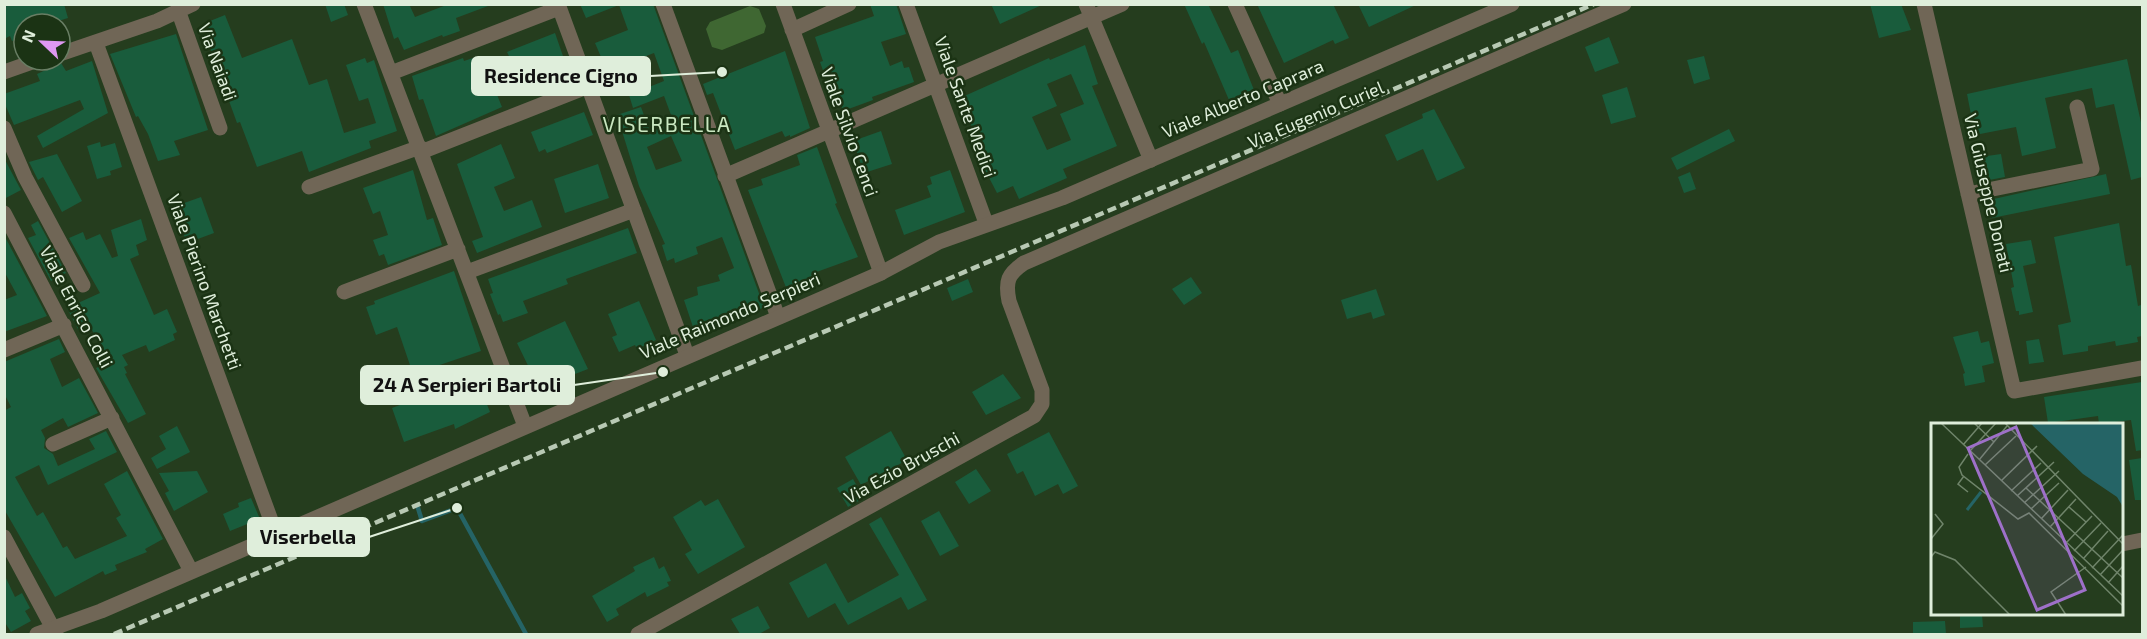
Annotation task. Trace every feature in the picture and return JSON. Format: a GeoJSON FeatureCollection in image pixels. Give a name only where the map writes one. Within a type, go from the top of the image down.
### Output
{"type":"FeatureCollection","features":[{"type":"Feature","properties":{"kind":"street"},"geometry":{"type":"LineString","coordinates":[[364,4],[525,426]]}},
{"type":"Feature","properties":{"kind":"street"},"geometry":{"type":"LineString","coordinates":[[663,4],[778,317]]}},
{"type":"Feature","properties":{"kind":"street","name":"Viale Silvio Cenci"},"geometry":{"type":"LineString","coordinates":[[783,4],[880,273]]}},
{"type":"Feature","properties":{"kind":"street"},"geometry":{"type":"LineString","coordinates":[[792,30],[849,4]]}},
{"type":"Feature","properties":{"kind":"street","name":"Viale Sante Medici"},"geometry":{"type":"LineString","coordinates":[[906,4],[986,223]]}},
{"type":"Feature","properties":{"kind":"street"},"geometry":{"type":"LineString","coordinates":[[725,176],[937,85],[1089,11],[1122,4]]}},
{"type":"Feature","properties":{"kind":"street"},"geometry":{"type":"LineString","coordinates":[[1235,4],[1280,104]]}},
{"type":"Feature","properties":{"kind":"street","name":"Viale Alberto Caprara"},"geometry":{"type":"LineString","coordinates":[[986,223],[1052,202],[1512,4]]}},
{"type":"Feature","properties":{"kind":"street","name":"Via Eugenio Curiel"},"geometry":{"type":"LineString","coordinates":[[1024,262],[1624,4]]}},
{"type":"Feature","properties":{"kind":"street","name":"Via Giuseppe Donati"},"geometry":{"type":"LineString","coordinates":[[1924,4],[2014,391],[2142,368]]}},
{"type":"Feature","properties":{"kind":"street"},"geometry":{"type":"LineString","coordinates":[[390,73],[559,6],[687,356]]}},
{"type":"Feature","properties":{"kind":"street"},"geometry":{"type":"LineString","coordinates":[[72,50],[157,21],[185,7]]}},
{"type":"Feature","properties":{"kind":"street","name":"Via Naiadi"},"geometry":{"type":"LineString","coordinates":[[185,7],[220,128]]}},
{"type":"Feature","properties":{"kind":"street"},"geometry":{"type":"LineString","coordinates":[[1089,11],[1151,160]]}},
{"type":"Feature","properties":{"kind":"street","name":"Viale Pierino Marchetti"},"geometry":{"type":"LineString","coordinates":[[96,43],[276,534]]}},
{"type":"Feature","properties":{"kind":"street"},"geometry":{"type":"LineString","coordinates":[[309,186],[421,149],[589,86]]}},
{"type":"Feature","properties":{"kind":"street"},"geometry":{"type":"LineString","coordinates":[[1968,194],[2092,169],[2077,107]]}},
{"type":"Feature","properties":{"kind":"street"},"geometry":{"type":"LineString","coordinates":[[4,128],[25,177],[82,285]]}},
{"type":"Feature","properties":{"kind":"street"},"geometry":{"type":"LineString","coordinates":[[467,272],[634,210]]}},
{"type":"Feature","properties":{"kind":"street","name":"Viale Enrico Colli"},"geometry":{"type":"LineString","coordinates":[[4,213],[191,571]]}},
{"type":"Feature","properties":{"kind":"street","name":"Viale Raimondo Serpieri"},"geometry":{"type":"LineString","coordinates":[[37,634],[54,631],[101,611],[880,273],[939,242],[986,223]]}},
{"type":"Feature","properties":{"kind":"street"},"geometry":{"type":"LineString","coordinates":[[344,292],[458,249]]}},
{"type":"Feature","properties":{"kind":"street","name":"Via Ezio Bruschi"},"geometry":{"type":"LineString","coordinates":[[638,634],[1034,416],[1042,404],[1042,390],[1009,301],[1006,285],[1010,273],[1024,262]]}},
{"type":"Feature","properties":{"kind":"street"},"geometry":{"type":"LineString","coordinates":[[4,350],[64,325]]}},
{"type":"Feature","properties":{"kind":"street"},"geometry":{"type":"LineString","coordinates":[[53,444],[112,418]]}},
{"type":"Feature","properties":{"kind":"street"},"geometry":{"type":"LineString","coordinates":[[4,537],[54,631]]}},
{"type":"Feature","properties":{"kind":"street"},"geometry":{"type":"LineString","coordinates":[[2123,544],[2142,540]]}},
{"type":"Feature","properties":{"kind":"green space"},"geometry":{"type":"Polygon","coordinates":[[[750,6],[759,9],[766,26],[764,33],[722,50],[712,47],[706,29],[710,22],[750,6]]]}},
{"type":"Feature","properties":{"kind":"building"},"geometry":{"type":"Polygon","coordinates":[[[12,4],[64,4],[66,12],[12,12],[12,41],[10,36],[4,39],[4,7],[12,4]]]}},
{"type":"Feature","properties":{"kind":"building"},"geometry":{"type":"Polygon","coordinates":[[[325,4],[344,4],[348,15],[331,22],[325,4]]]}},
{"type":"Feature","properties":{"kind":"building"},"geometry":{"type":"Polygon","coordinates":[[[383,4],[409,4],[415,17],[449,4],[488,6],[456,18],[460,31],[443,37],[442,35],[404,50],[398,37],[394,39],[383,4]]]}},
{"type":"Feature","properties":{"kind":"building"},"geometry":{"type":"Polygon","coordinates":[[[580,4],[653,4],[764,307],[750,314],[748,311],[694,330],[684,300],[698,295],[697,287],[720,281],[718,275],[734,268],[722,237],[696,247],[698,254],[675,263],[674,258],[667,261],[662,245],[665,244],[639,186],[617,115],[641,107],[650,132],[674,123],[664,96],[633,108],[629,95],[664,81],[654,53],[607,71],[595,43],[628,30],[619,5],[586,18],[580,4]],[[671,136],[647,147],[656,170],[682,161],[671,136]]]}},
{"type":"Feature","properties":{"kind":"building"},"geometry":{"type":"Polygon","coordinates":[[[870,4],[896,4],[906,34],[881,42],[890,66],[902,61],[904,68],[909,67],[914,82],[872,97],[873,100],[843,111],[830,75],[825,76],[815,37],[874,16],[870,4]]]}},
{"type":"Feature","properties":{"kind":"building"},"geometry":{"type":"Polygon","coordinates":[[[991,4],[1044,4],[1000,24],[991,4]]]}},
{"type":"Feature","properties":{"kind":"building"},"geometry":{"type":"Polygon","coordinates":[[[1184,4],[1208,4],[1231,53],[1238,50],[1254,90],[1229,100],[1204,42],[1202,44],[1184,4]]]}},
{"type":"Feature","properties":{"kind":"building"},"geometry":{"type":"Polygon","coordinates":[[[1257,4],[1333,4],[1349,38],[1335,44],[1333,40],[1284,63],[1257,4]]]}},
{"type":"Feature","properties":{"kind":"building"},"geometry":{"type":"Polygon","coordinates":[[[1358,4],[1418,4],[1369,27],[1358,4]]]}},
{"type":"Feature","properties":{"kind":"building"},"geometry":{"type":"Polygon","coordinates":[[[1870,4],[1901,4],[1911,30],[1879,38],[1870,4]]]}},
{"type":"Feature","properties":{"kind":"building"},"geometry":{"type":"Polygon","coordinates":[[[225,15],[242,58],[292,39],[309,85],[327,79],[344,133],[376,123],[368,98],[359,101],[346,65],[365,58],[367,63],[374,60],[397,131],[369,141],[371,148],[309,172],[302,151],[257,167],[240,122],[237,123],[207,40],[210,39],[205,26],[211,24],[210,21],[225,15]]]}},
{"type":"Feature","properties":{"kind":"building"},"geometry":{"type":"Polygon","coordinates":[[[555,33],[572,82],[545,92],[539,72],[517,79],[514,71],[491,80],[502,107],[436,136],[423,99],[419,100],[412,76],[463,58],[464,61],[476,57],[481,69],[510,58],[507,52],[555,33]]]}},
{"type":"Feature","properties":{"kind":"building"},"geometry":{"type":"Polygon","coordinates":[[[176,34],[208,130],[174,141],[180,155],[158,161],[148,134],[138,116],[136,117],[110,54],[176,34]]]}},
{"type":"Feature","properties":{"kind":"building"},"geometry":{"type":"Polygon","coordinates":[[[1609,37],[1619,63],[1595,72],[1585,47],[1609,37]]]}},
{"type":"Feature","properties":{"kind":"building"},"geometry":{"type":"Polygon","coordinates":[[[1085,45],[1098,84],[1092,86],[1117,146],[1063,169],[1067,178],[1019,199],[1013,186],[997,193],[984,168],[976,137],[960,98],[1049,58],[1050,60],[1085,45]],[[1071,74],[1047,84],[1057,106],[1032,117],[1047,150],[1071,140],[1060,114],[1084,104],[1071,74]]]}},
{"type":"Feature","properties":{"kind":"building"},"geometry":{"type":"Polygon","coordinates":[[[785,51],[810,128],[790,137],[790,135],[785,137],[782,131],[735,150],[713,93],[707,95],[703,84],[785,51]]]}},
{"type":"Feature","properties":{"kind":"building"},"geometry":{"type":"Polygon","coordinates":[[[1704,56],[1710,79],[1694,84],[1687,60],[1704,56]]]}},
{"type":"Feature","properties":{"kind":"building"},"geometry":{"type":"Polygon","coordinates":[[[2127,59],[2142,127],[2142,177],[2131,180],[2114,104],[2096,108],[2092,88],[2045,98],[2056,148],[2022,156],[2016,127],[1975,135],[1967,94],[2127,59]]]}},
{"type":"Feature","properties":{"kind":"building"},"geometry":{"type":"Polygon","coordinates":[[[92,61],[108,113],[43,148],[37,136],[84,109],[80,100],[14,125],[4,102],[4,94],[40,81],[37,74],[41,72],[72,72],[72,69],[92,61]]]}},
{"type":"Feature","properties":{"kind":"building"},"geometry":{"type":"Polygon","coordinates":[[[1627,87],[1636,117],[1611,124],[1602,95],[1627,87]]]}},
{"type":"Feature","properties":{"kind":"building"},"geometry":{"type":"Polygon","coordinates":[[[1434,109],[1465,168],[1437,181],[1423,149],[1397,161],[1385,135],[1423,118],[1422,114],[1434,109]]]}},
{"type":"Feature","properties":{"kind":"building"},"geometry":{"type":"Polygon","coordinates":[[[584,112],[593,135],[547,153],[545,149],[539,152],[531,132],[584,112]]]}},
{"type":"Feature","properties":{"kind":"building"},"geometry":{"type":"Polygon","coordinates":[[[1729,129],[1735,141],[1677,170],[1671,158],[1729,129]]]}},
{"type":"Feature","properties":{"kind":"building"},"geometry":{"type":"Polygon","coordinates":[[[881,131],[892,164],[864,173],[853,141],[881,131]]]}},
{"type":"Feature","properties":{"kind":"building"},"geometry":{"type":"Polygon","coordinates":[[[100,142],[101,147],[115,143],[122,167],[110,171],[111,175],[97,179],[87,146],[100,142]]]}},
{"type":"Feature","properties":{"kind":"building"},"geometry":{"type":"Polygon","coordinates":[[[501,144],[515,178],[494,187],[504,211],[532,200],[542,227],[477,253],[472,241],[483,237],[457,164],[501,144]]]}},
{"type":"Feature","properties":{"kind":"building"},"geometry":{"type":"Polygon","coordinates":[[[817,147],[837,203],[835,204],[858,257],[811,274],[813,280],[787,290],[748,190],[763,185],[761,179],[800,165],[797,155],[817,147]]]}},
{"type":"Feature","properties":{"kind":"building"},"geometry":{"type":"Polygon","coordinates":[[[57,154],[82,201],[62,212],[43,177],[38,180],[29,162],[57,154]]]}},
{"type":"Feature","properties":{"kind":"building"},"geometry":{"type":"Polygon","coordinates":[[[2001,154],[2005,177],[1984,181],[1980,157],[2001,154]]]}},
{"type":"Feature","properties":{"kind":"building"},"geometry":{"type":"Polygon","coordinates":[[[4,158],[21,190],[4,199],[4,158]]]}},
{"type":"Feature","properties":{"kind":"building"},"geometry":{"type":"Polygon","coordinates":[[[598,164],[609,198],[565,213],[554,179],[598,164]]]}},
{"type":"Feature","properties":{"kind":"building"},"geometry":{"type":"Polygon","coordinates":[[[413,170],[427,220],[433,218],[442,245],[388,265],[384,254],[379,256],[373,240],[388,235],[380,211],[373,214],[363,188],[413,170]]]}},
{"type":"Feature","properties":{"kind":"building"},"geometry":{"type":"Polygon","coordinates":[[[950,170],[965,212],[904,235],[895,210],[931,197],[927,186],[932,184],[930,177],[950,170]]]}},
{"type":"Feature","properties":{"kind":"building"},"geometry":{"type":"Polygon","coordinates":[[[1690,172],[1696,189],[1684,193],[1678,177],[1690,172]]]}},
{"type":"Feature","properties":{"kind":"building"},"geometry":{"type":"Polygon","coordinates":[[[2106,174],[2110,194],[1992,218],[1989,200],[2106,174]]]}},
{"type":"Feature","properties":{"kind":"building"},"geometry":{"type":"Polygon","coordinates":[[[201,197],[214,233],[187,243],[173,207],[201,197]]]}},
{"type":"Feature","properties":{"kind":"building"},"geometry":{"type":"Polygon","coordinates":[[[141,219],[147,240],[136,245],[139,255],[130,259],[154,315],[167,309],[177,332],[173,334],[175,340],[149,352],[146,345],[122,355],[128,365],[124,367],[127,373],[125,374],[146,414],[128,423],[96,368],[101,366],[96,358],[104,354],[90,326],[79,331],[67,308],[100,293],[69,238],[83,232],[86,240],[100,234],[112,258],[118,256],[111,230],[141,219]]]}},
{"type":"Feature","properties":{"kind":"building"},"geometry":{"type":"Polygon","coordinates":[[[38,221],[66,273],[51,281],[28,238],[36,235],[31,225],[38,221]]]}},
{"type":"Feature","properties":{"kind":"building"},"geometry":{"type":"Polygon","coordinates":[[[2119,223],[2126,266],[2131,265],[2138,306],[2141,305],[2142,336],[2137,337],[2138,342],[2116,346],[2115,341],[2088,346],[2088,351],[2063,355],[2058,325],[2071,322],[2054,237],[2119,223]]]}},
{"type":"Feature","properties":{"kind":"building"},"geometry":{"type":"Polygon","coordinates":[[[628,228],[637,253],[566,279],[568,284],[523,301],[528,313],[503,322],[500,314],[498,315],[490,294],[493,293],[488,279],[628,228]]]}},
{"type":"Feature","properties":{"kind":"building"},"geometry":{"type":"Polygon","coordinates":[[[4,235],[47,316],[4,332],[4,300],[17,295],[4,271],[4,235]]]}},
{"type":"Feature","properties":{"kind":"building"},"geometry":{"type":"Polygon","coordinates":[[[2031,240],[2036,263],[2023,266],[2033,312],[2019,315],[2011,288],[2014,287],[2006,244],[2031,240]]]}},
{"type":"Feature","properties":{"kind":"building"},"geometry":{"type":"Polygon","coordinates":[[[454,271],[481,351],[413,374],[397,327],[376,335],[366,307],[375,304],[374,301],[454,271]]]}},
{"type":"Feature","properties":{"kind":"building"},"geometry":{"type":"Polygon","coordinates":[[[1191,277],[1202,293],[1184,305],[1172,289],[1191,277]]]}},
{"type":"Feature","properties":{"kind":"building"},"geometry":{"type":"Polygon","coordinates":[[[968,279],[973,292],[952,301],[947,288],[968,279]]]}},
{"type":"Feature","properties":{"kind":"building"},"geometry":{"type":"Polygon","coordinates":[[[1376,289],[1385,315],[1373,319],[1371,312],[1347,319],[1341,300],[1376,289]]]}},
{"type":"Feature","properties":{"kind":"building"},"geometry":{"type":"Polygon","coordinates":[[[639,301],[656,340],[637,349],[635,345],[619,352],[612,337],[617,335],[608,314],[639,301]]]}},
{"type":"Feature","properties":{"kind":"building"},"geometry":{"type":"Polygon","coordinates":[[[565,321],[588,369],[539,388],[517,343],[565,321]]]}},
{"type":"Feature","properties":{"kind":"building"},"geometry":{"type":"Polygon","coordinates":[[[1978,331],[1981,343],[1989,341],[1994,363],[1982,366],[1985,382],[1965,386],[1963,374],[1965,373],[1953,337],[1978,331]]]}},
{"type":"Feature","properties":{"kind":"building"},"geometry":{"type":"Polygon","coordinates":[[[59,339],[65,352],[50,359],[62,387],[79,378],[98,413],[68,427],[63,418],[41,430],[45,438],[44,448],[53,454],[58,466],[95,449],[89,439],[106,431],[117,452],[48,485],[39,465],[15,477],[37,516],[43,512],[63,548],[67,546],[75,559],[127,536],[116,518],[121,515],[104,484],[127,471],[163,539],[145,549],[147,552],[115,565],[117,570],[105,575],[103,571],[55,597],[4,509],[4,411],[11,407],[4,393],[4,362],[59,339]]]}},
{"type":"Feature","properties":{"kind":"building"},"geometry":{"type":"Polygon","coordinates":[[[2039,339],[2044,362],[2029,364],[2026,341],[2039,339]]]}},
{"type":"Feature","properties":{"kind":"building"},"geometry":{"type":"Polygon","coordinates":[[[1003,374],[1021,398],[986,415],[972,392],[1003,374]]]}},
{"type":"Feature","properties":{"kind":"building"},"geometry":{"type":"Polygon","coordinates":[[[481,378],[490,401],[486,402],[490,412],[455,429],[454,424],[404,442],[392,408],[421,397],[423,402],[481,378]]]}},
{"type":"Feature","properties":{"kind":"building"},"geometry":{"type":"Polygon","coordinates":[[[2142,382],[2142,450],[2136,451],[2131,420],[2099,423],[2098,416],[2048,423],[2044,397],[2142,382]]]}},
{"type":"Feature","properties":{"kind":"building"},"geometry":{"type":"Polygon","coordinates":[[[177,426],[190,452],[157,469],[151,458],[166,449],[159,436],[177,426]]]}},
{"type":"Feature","properties":{"kind":"building"},"geometry":{"type":"Polygon","coordinates":[[[891,431],[907,460],[861,485],[845,457],[891,431]]]}},
{"type":"Feature","properties":{"kind":"building"},"geometry":{"type":"Polygon","coordinates":[[[1049,432],[1078,486],[1063,494],[1058,484],[1035,496],[1023,471],[1017,474],[1007,454],[1049,432]]]}},
{"type":"Feature","properties":{"kind":"building"},"geometry":{"type":"Polygon","coordinates":[[[2142,458],[2142,500],[2135,500],[2129,460],[2142,458]]]}},
{"type":"Feature","properties":{"kind":"building"},"geometry":{"type":"Polygon","coordinates":[[[976,469],[991,491],[969,504],[955,482],[976,469]]]}},
{"type":"Feature","properties":{"kind":"building"},"geometry":{"type":"Polygon","coordinates":[[[197,471],[208,492],[174,511],[165,493],[169,491],[159,473],[197,471]]]}},
{"type":"Feature","properties":{"kind":"building"},"geometry":{"type":"Polygon","coordinates":[[[853,479],[864,498],[848,507],[837,488],[853,479]]]}},
{"type":"Feature","properties":{"kind":"building"},"geometry":{"type":"Polygon","coordinates":[[[251,498],[260,519],[230,531],[223,514],[239,507],[238,503],[251,498]]]}},
{"type":"Feature","properties":{"kind":"building"},"geometry":{"type":"Polygon","coordinates":[[[718,499],[745,547],[698,574],[685,554],[692,550],[673,517],[701,500],[705,506],[718,499]]]}},
{"type":"Feature","properties":{"kind":"building"},"geometry":{"type":"Polygon","coordinates":[[[939,511],[959,546],[940,556],[921,521],[939,511]]]}},
{"type":"Feature","properties":{"kind":"building"},"geometry":{"type":"Polygon","coordinates":[[[881,517],[927,600],[908,610],[901,597],[848,625],[835,603],[808,618],[789,583],[826,563],[848,603],[899,575],[869,524],[881,517]]]}},
{"type":"Feature","properties":{"kind":"building"},"geometry":{"type":"Polygon","coordinates":[[[654,557],[659,569],[664,566],[671,581],[667,582],[669,586],[647,597],[645,592],[616,609],[619,615],[607,622],[592,596],[635,571],[633,567],[654,557]]]}},
{"type":"Feature","properties":{"kind":"building"},"geometry":{"type":"Polygon","coordinates":[[[4,574],[15,597],[22,593],[30,608],[25,611],[31,621],[11,632],[4,621],[4,574]]]}},
{"type":"Feature","properties":{"kind":"building"},"geometry":{"type":"Polygon","coordinates":[[[758,606],[770,628],[759,634],[740,634],[731,619],[758,606]]]}},
{"type":"Feature","properties":{"kind":"building"},"geometry":{"type":"Polygon","coordinates":[[[1960,615],[1982,615],[1983,627],[1960,628],[1960,615]]]}},
{"type":"Feature","properties":{"kind":"building"},"geometry":{"type":"Polygon","coordinates":[[[1945,621],[1946,634],[1913,634],[1913,622],[1945,621]]]}},
{"type":"Feature","properties":{"kind":"waterway","name":"VISERBELLA"},"geometry":{"type":"LineString","coordinates":[[418,508],[422,521],[457,508],[526,634]]}},
{"type":"Feature","properties":{"kind":"railway"},"geometry":{"type":"LineString","coordinates":[[114,634],[1594,4]]}},
{"type":"Feature","properties":{"kind":"place","name":"Residence Cigno"},"geometry":{"type":"Point","coordinates":[722,72]}},
{"type":"Feature","properties":{"kind":"place","name":"24 A Serpieri Bartoli"},"geometry":{"type":"Point","coordinates":[663,372]}},
{"type":"Feature","properties":{"kind":"place","name":"Viserbella"},"geometry":{"type":"Point","coordinates":[457,508]}},
{"type":"Feature","properties":{"kind":"district","name":"VISERBELLA"},"geometry":{"type":"Point","coordinates":[667,125]}}]}
